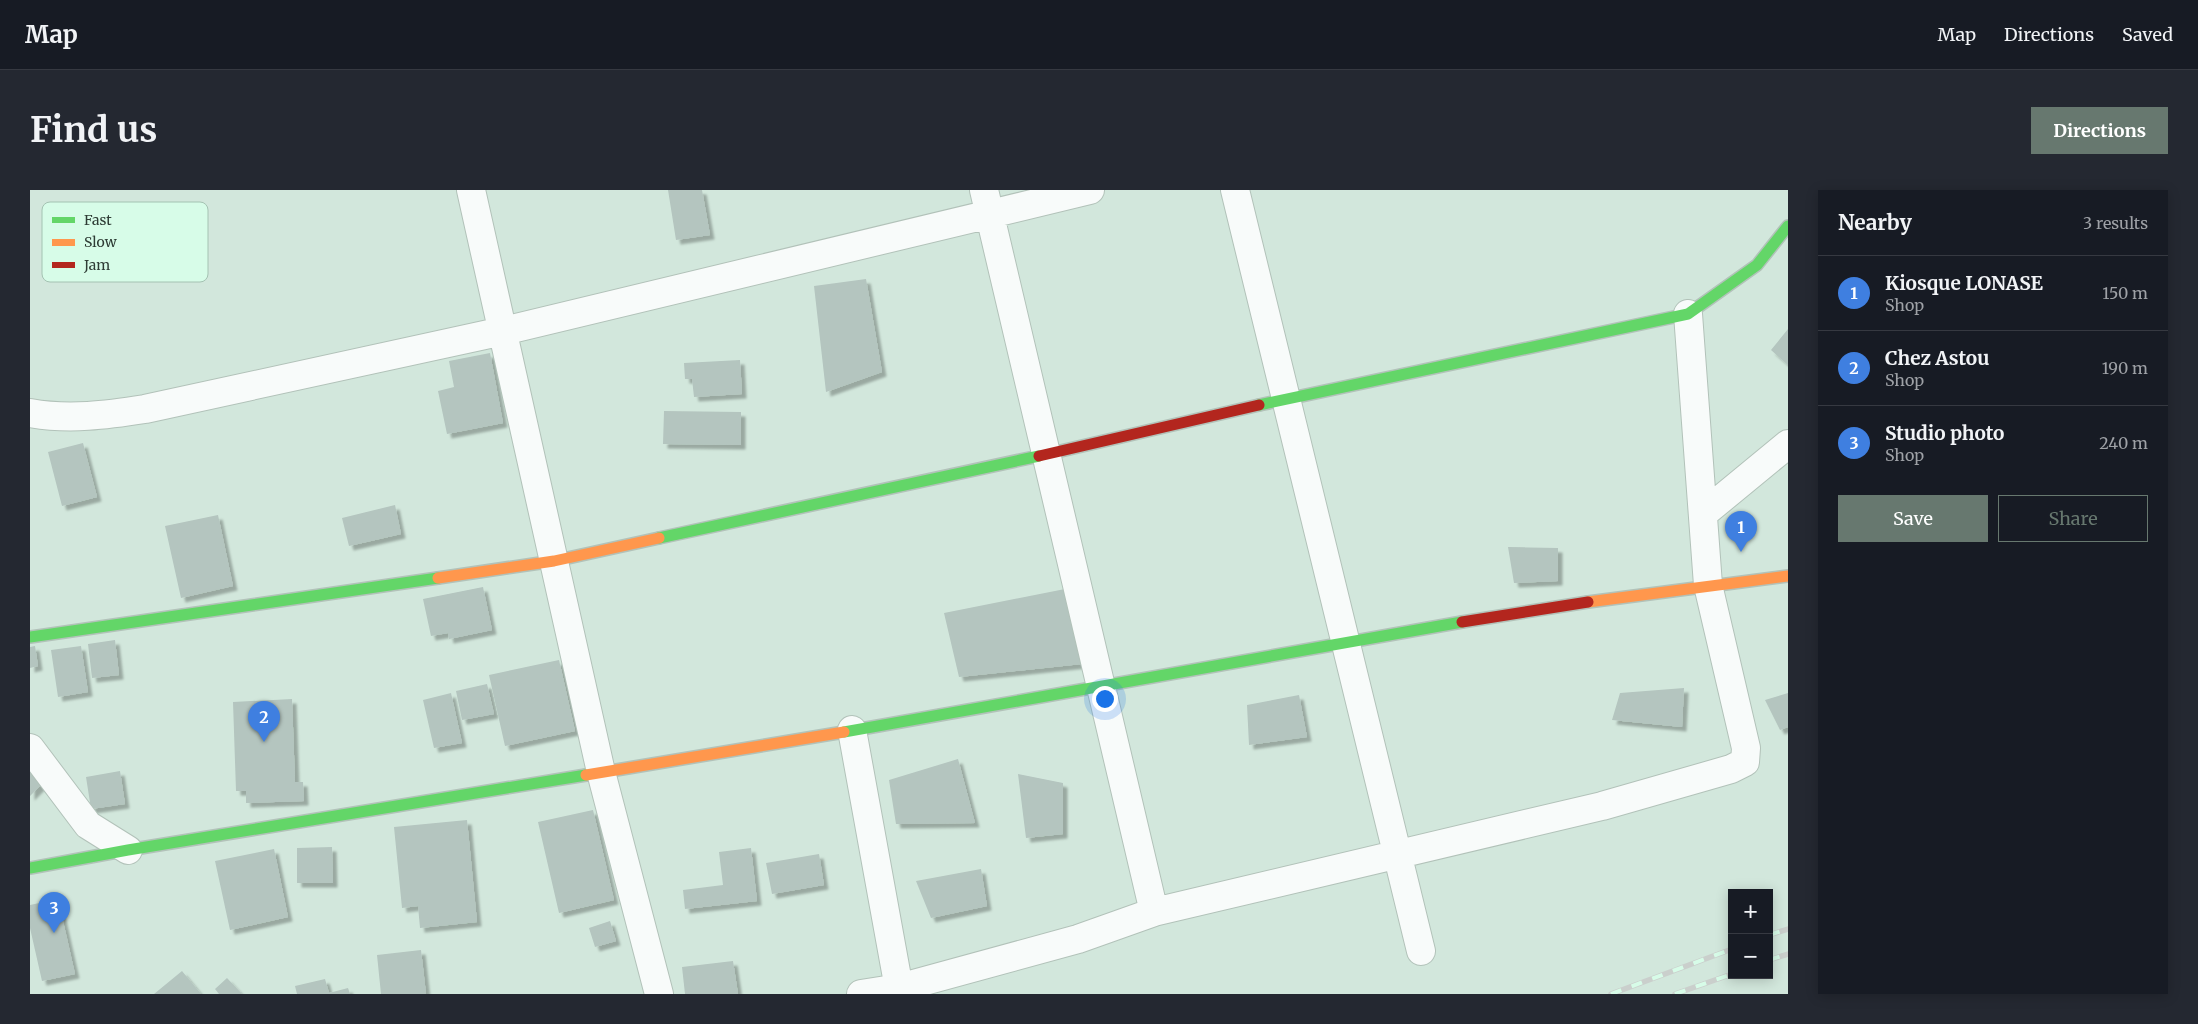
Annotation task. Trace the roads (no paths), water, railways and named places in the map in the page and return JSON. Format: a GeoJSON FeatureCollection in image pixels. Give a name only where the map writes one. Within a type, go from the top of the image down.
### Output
{"type":"FeatureCollection","features":[{"type":"Feature","properties":{"kind":"street"},"geometry":{"type":"LineString","coordinates":[[471,190],[601,772],[659,994]]}},
{"type":"Feature","properties":{"kind":"street"},"geometry":{"type":"LineString","coordinates":[[30,413],[54,417],[100,415],[146,409],[503,331],[987,202],[1090,190]]}},
{"type":"Feature","properties":{"kind":"street"},"geometry":{"type":"LineString","coordinates":[[1235,190],[1421,951]]}},
{"type":"Feature","properties":{"kind":"street"},"geometry":{"type":"LineString","coordinates":[[987,202],[1154,912]]}},
{"type":"Feature","properties":{"kind":"street"},"geometry":{"type":"LineString","coordinates":[[30,637],[554,561],[1046,454],[1286,399],[1688,314],[1757,265],[1788,226]]}},
{"type":"Feature","properties":{"kind":"street"},"geometry":{"type":"LineString","coordinates":[[861,994],[900,991],[1078,939],[1154,912],[1602,806],[1731,769],[1745,762],[1746,748],[1708,585],[1688,314]]}},
{"type":"Feature","properties":{"kind":"street"},"geometry":{"type":"LineString","coordinates":[[1703,514],[1788,444]]}},
{"type":"Feature","properties":{"kind":"street"},"geometry":{"type":"LineString","coordinates":[[30,868],[128,850],[852,730],[1345,640],[1708,585],[1788,576]]}},
{"type":"Feature","properties":{"kind":"street"},"geometry":{"type":"LineString","coordinates":[[852,730],[900,991]]}},
{"type":"Feature","properties":{"kind":"street"},"geometry":{"type":"LineString","coordinates":[[30,748],[88,825],[128,850]]}},
{"type":"Feature","properties":{"kind":"railway"},"geometry":{"type":"LineString","coordinates":[[1772,934],[1788,929]]}},
{"type":"Feature","properties":{"kind":"railway"},"geometry":{"type":"LineString","coordinates":[[1611,994],[1728,950]]}},
{"type":"Feature","properties":{"kind":"railway"},"geometry":{"type":"LineString","coordinates":[[1773,959],[1788,954]]}},
{"type":"Feature","properties":{"kind":"railway"},"geometry":{"type":"LineString","coordinates":[[1675,994],[1728,975]]}},
{"type":"Feature","properties":{"kind":"place","name":"Kiosque LONASE"},"geometry":{"type":"Point","coordinates":[1741,552]}},
{"type":"Feature","properties":{"kind":"place","name":"Chez Astou"},"geometry":{"type":"Point","coordinates":[264,742]}},
{"type":"Feature","properties":{"kind":"place","name":"Studio photo"},"geometry":{"type":"Point","coordinates":[54,933]}}]}
